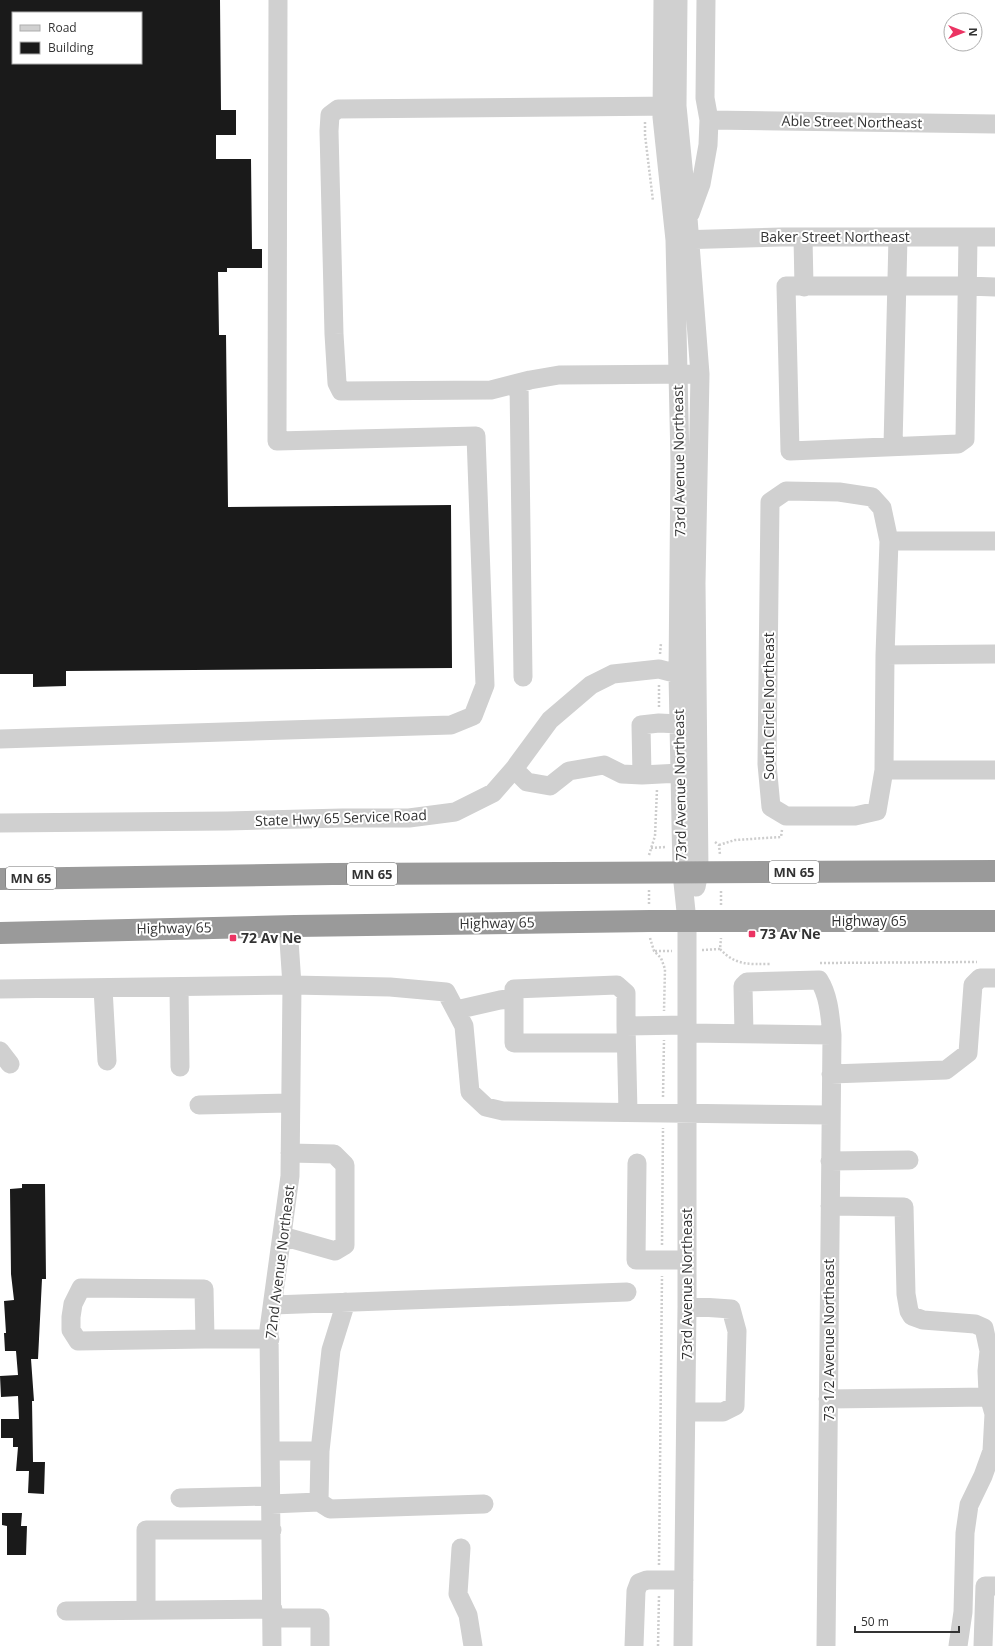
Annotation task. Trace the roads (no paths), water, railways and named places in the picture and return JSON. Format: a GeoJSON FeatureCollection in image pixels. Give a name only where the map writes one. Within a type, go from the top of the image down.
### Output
{"type":"FeatureCollection","features":[{"type":"Feature","properties":{"kind":"highway","name":"MN 65"},"geometry":{"type":"LineString","coordinates":[[0,879],[332,874],[995,871]]}},
{"type":"Feature","properties":{"kind":"highway","name":"Highway 65"},"geometry":{"type":"LineString","coordinates":[[0,932],[650,921],[995,921]]}},
{"type":"Feature","properties":{"kind":"street"},"geometry":{"type":"LineString","coordinates":[[0,739],[451,725],[473,716],[485,685],[476,436],[276,441],[278,0]]}},
{"type":"Feature","properties":{"kind":"street","name":"73rd Avenue Northeast"},"geometry":{"type":"LineString","coordinates":[[663,0],[662,117],[682,240],[700,374],[696,583],[688,673],[679,724],[680,773],[691,872]]}},
{"type":"Feature","properties":{"kind":"street","name":"73rd Avenue Northeast"},"geometry":{"type":"LineString","coordinates":[[678,0],[661,106],[688,218]]}},
{"type":"Feature","properties":{"kind":"street","name":"73rd Avenue Northeast"},"geometry":{"type":"LineString","coordinates":[[683,1646],[687,1306],[687,922],[691,872],[688,673],[678,374],[682,240],[688,218],[701,184],[708,145],[709,120],[704,98],[706,0]]}},
{"type":"Feature","properties":{"kind":"street"},"geometry":{"type":"LineString","coordinates":[[661,106],[338,109],[330,116],[329,131],[334,334],[337,382],[341,391],[490,390],[519,382],[560,375],[700,374]]}},
{"type":"Feature","properties":{"kind":"street","name":"Able Street Northeast"},"geometry":{"type":"LineString","coordinates":[[709,120],[995,124]]}},
{"type":"Feature","properties":{"kind":"street"},"geometry":{"type":"LineString","coordinates":[[803,237],[804,287]]}},
{"type":"Feature","properties":{"kind":"street","name":"Baker Street Northeast"},"geometry":{"type":"LineString","coordinates":[[682,240],[803,237],[995,237]]}},
{"type":"Feature","properties":{"kind":"street"},"geometry":{"type":"LineString","coordinates":[[893,446],[898,237]]}},
{"type":"Feature","properties":{"kind":"street"},"geometry":{"type":"LineString","coordinates":[[968,237],[967,286],[965,438],[958,444],[790,451],[786,286],[804,287],[896,286],[967,286],[995,287]]}},
{"type":"Feature","properties":{"kind":"street"},"geometry":{"type":"LineString","coordinates":[[519,382],[523,678]]}},
{"type":"Feature","properties":{"kind":"street","name":"South Circle Northeast"},"geometry":{"type":"LineString","coordinates":[[786,491],[839,492],[872,497],[882,508],[889,541],[885,655],[884,770],[877,811],[855,816],[786,816],[771,807],[767,764],[770,502],[786,491]]}},
{"type":"Feature","properties":{"kind":"street"},"geometry":{"type":"LineString","coordinates":[[889,541],[995,541]]}},
{"type":"Feature","properties":{"kind":"street"},"geometry":{"type":"LineString","coordinates":[[885,655],[995,654]]}},
{"type":"Feature","properties":{"kind":"street","name":"State Hwy 65 Service Road"},"geometry":{"type":"LineString","coordinates":[[0,823],[409,818],[455,812],[493,793],[514,769],[550,720],[591,685],[613,674],[659,669],[688,673]]}},
{"type":"Feature","properties":{"kind":"street"},"geometry":{"type":"LineString","coordinates":[[650,774],[641,725],[659,723],[679,724]]}},
{"type":"Feature","properties":{"kind":"street"},"geometry":{"type":"LineString","coordinates":[[514,769],[526,782],[550,786],[569,771],[604,765],[622,774],[680,773]]}},
{"type":"Feature","properties":{"kind":"street"},"geometry":{"type":"LineString","coordinates":[[884,770],[995,770]]}},
{"type":"Feature","properties":{"kind":"street","name":"72nd Avenue Northeast"},"geometry":{"type":"LineString","coordinates":[[272,1646],[273,1613],[270,1339],[290,1176],[292,985],[288,926]]}},
{"type":"Feature","properties":{"kind":"street","name":"73 1/2 Avenue Northeast"},"geometry":{"type":"LineString","coordinates":[[744,1034],[743,986],[747,982],[819,972],[828,1005],[832,1035],[826,1646]]}},
{"type":"Feature","properties":{"kind":"street"},"geometry":{"type":"LineString","coordinates":[[831,1074],[946,1070],[968,1053],[972,985],[980,978],[995,978]]}},
{"type":"Feature","properties":{"kind":"street"},"geometry":{"type":"LineString","coordinates":[[0,989],[292,985],[390,987],[446,992],[464,1026],[470,1092],[486,1107],[503,1111],[831,1115]]}},
{"type":"Feature","properties":{"kind":"street"},"geometry":{"type":"LineString","coordinates":[[628,1112],[626,1035],[626,992],[617,985],[514,989],[514,1043],[626,1035],[664,1026],[744,1034],[832,1035]]}},
{"type":"Feature","properties":{"kind":"street"},"geometry":{"type":"LineString","coordinates":[[179,987],[180,1067]]}},
{"type":"Feature","properties":{"kind":"street"},"geometry":{"type":"LineString","coordinates":[[103,988],[107,1061]]}},
{"type":"Feature","properties":{"kind":"street"},"geometry":{"type":"LineString","coordinates":[[456,1010],[514,998]]}},
{"type":"Feature","properties":{"kind":"street"},"geometry":{"type":"LineString","coordinates":[[199,1105],[290,1103]]}},
{"type":"Feature","properties":{"kind":"street"},"geometry":{"type":"LineString","coordinates":[[282,1236],[335,1251],[345,1245],[345,1165],[334,1154],[290,1153]]}},
{"type":"Feature","properties":{"kind":"street"},"geometry":{"type":"LineString","coordinates":[[830,1161],[909,1160]]}},
{"type":"Feature","properties":{"kind":"street"},"geometry":{"type":"LineString","coordinates":[[637,1163],[636,1260],[687,1260]]}},
{"type":"Feature","properties":{"kind":"street"},"geometry":{"type":"LineString","coordinates":[[830,1206],[904,1207],[906,1294],[909,1311],[912,1316],[923,1320],[975,1324],[984,1328],[989,1351],[987,1371],[989,1397],[994,1414],[992,1451],[983,1476],[969,1505],[965,1534],[963,1612],[958,1646]]}},
{"type":"Feature","properties":{"kind":"street"},"geometry":{"type":"LineString","coordinates":[[205,1339],[204,1289],[80,1288],[73,1304],[71,1330],[78,1341],[270,1339]]}},
{"type":"Feature","properties":{"kind":"street"},"geometry":{"type":"LineString","coordinates":[[273,1305],[627,1292]]}},
{"type":"Feature","properties":{"kind":"street"},"geometry":{"type":"LineString","coordinates":[[319,1502],[320,1450],[331,1350],[346,1302]]}},
{"type":"Feature","properties":{"kind":"street"},"geometry":{"type":"LineString","coordinates":[[686,1412],[723,1412],[735,1406],[737,1331],[731,1309],[687,1306]]}},
{"type":"Feature","properties":{"kind":"street"},"geometry":{"type":"LineString","coordinates":[[828,1399],[989,1397]]}},
{"type":"Feature","properties":{"kind":"street"},"geometry":{"type":"LineString","coordinates":[[271,1451],[320,1450]]}},
{"type":"Feature","properties":{"kind":"street"},"geometry":{"type":"LineString","coordinates":[[180,1498],[319,1502],[330,1510],[484,1504]]}},
{"type":"Feature","properties":{"kind":"street"},"geometry":{"type":"LineString","coordinates":[[146,1610],[146,1530],[272,1530]]}},
{"type":"Feature","properties":{"kind":"street"},"geometry":{"type":"LineString","coordinates":[[461,1548],[458,1594],[468,1615],[473,1646]]}},
{"type":"Feature","properties":{"kind":"street"},"geometry":{"type":"LineString","coordinates":[[634,1646],[636,1591],[639,1583],[647,1580],[684,1580]]}},
{"type":"Feature","properties":{"kind":"street"},"geometry":{"type":"LineString","coordinates":[[983,1646],[985,1586],[995,1586]]}},
{"type":"Feature","properties":{"kind":"street"},"geometry":{"type":"LineString","coordinates":[[66,1611],[146,1610],[273,1613],[320,1618],[320,1646]]}},
{"type":"Feature","properties":{"kind":"place","name":"73 Av Ne"},"geometry":{"type":"Point","coordinates":[752,934]}},
{"type":"Feature","properties":{"kind":"place","name":"72 Av Ne"},"geometry":{"type":"Point","coordinates":[233,938]}}]}
